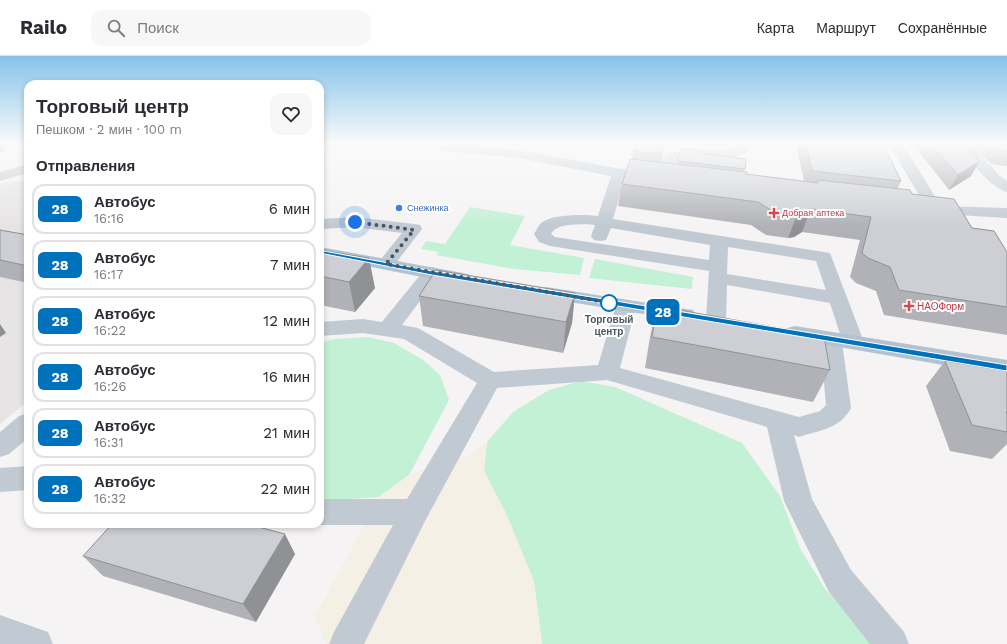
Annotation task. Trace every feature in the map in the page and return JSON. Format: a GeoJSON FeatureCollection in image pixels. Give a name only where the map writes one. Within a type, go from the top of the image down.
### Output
{"type":"FeatureCollection","features":[{"type":"Feature","properties":{"kind":"main road"},"geometry":{"type":"LineString","coordinates":[[324,253],[479,281]]}},
{"type":"Feature","properties":{"kind":"main road"},"geometry":{"type":"LineString","coordinates":[[525,289],[723,321]]}},
{"type":"Feature","properties":{"kind":"main road"},"geometry":{"type":"LineString","coordinates":[[777,330],[1007,368]]}},
{"type":"Feature","properties":{"kind":"street"},"geometry":{"type":"LineString","coordinates":[[0,177],[17,171]]}},
{"type":"Feature","properties":{"kind":"street"},"geometry":{"type":"LineString","coordinates":[[613,171],[681,180]]}},
{"type":"Feature","properties":{"kind":"street"},"geometry":{"type":"LineString","coordinates":[[665,178],[666,171]]}},
{"type":"Feature","properties":{"kind":"street"},"geometry":{"type":"LineString","coordinates":[[913,171],[936,210]]}},
{"type":"Feature","properties":{"kind":"street"},"geometry":{"type":"LineString","coordinates":[[989,171],[995,179],[1006,186]]}},
{"type":"Feature","properties":{"kind":"street"},"geometry":{"type":"LineString","coordinates":[[596,248],[619,173]]}},
{"type":"Feature","properties":{"kind":"street"},"geometry":{"type":"LineString","coordinates":[[916,208],[1007,214]]}},
{"type":"Feature","properties":{"kind":"street"},"geometry":{"type":"LineString","coordinates":[[968,212],[980,229]]}},
{"type":"Feature","properties":{"kind":"street"},"geometry":{"type":"LineString","coordinates":[[324,329],[363,326],[410,333],[490,380],[607,372],[799,427],[828,418],[839,408],[842,341],[838,298],[824,257],[586,219],[561,221],[547,226],[542,234],[544,238],[550,241],[596,248],[838,298]]}},
{"type":"Feature","properties":{"kind":"street"},"geometry":{"type":"LineString","coordinates":[[324,224],[355,222],[414,230],[386,264]]}},
{"type":"Feature","properties":{"kind":"street"},"geometry":{"type":"LineString","coordinates":[[720,241],[718,273],[723,321]]}},
{"type":"Feature","properties":{"kind":"street"},"geometry":{"type":"LineString","coordinates":[[387,330],[432,273]]}},
{"type":"Feature","properties":{"kind":"street"},"geometry":{"type":"LineString","coordinates":[[607,372],[626,306]]}},
{"type":"Feature","properties":{"kind":"street"},"geometry":{"type":"LineString","coordinates":[[346,644],[415,512],[490,380]]}},
{"type":"Feature","properties":{"kind":"street"},"geometry":{"type":"LineString","coordinates":[[778,421],[798,501],[840,581],[892,644]]}},
{"type":"Feature","properties":{"kind":"street"},"geometry":{"type":"LineString","coordinates":[[0,447],[24,426]]}},
{"type":"Feature","properties":{"kind":"street"},"geometry":{"type":"LineString","coordinates":[[0,480],[24,478]]}},
{"type":"Feature","properties":{"kind":"street"},"geometry":{"type":"LineString","coordinates":[[324,512],[415,512]]}},
{"type":"Feature","properties":{"kind":"street"},"geometry":{"type":"LineString","coordinates":[[1,633],[36,644]]}},
{"type":"Feature","properties":{"kind":"shaded area"},"geometry":{"type":"Polygon","coordinates":[[[24,181],[24,404],[0,424],[0,185],[24,181]]]}},
{"type":"Feature","properties":{"kind":"green space"},"geometry":{"type":"Polygon","coordinates":[[[470,207],[525,216],[510,245],[584,258],[580,275],[514,269],[436,255],[439,252],[421,249],[426,241],[445,244],[470,207]]]}},
{"type":"Feature","properties":{"kind":"green space"},"geometry":{"type":"Polygon","coordinates":[[[595,259],[693,277],[692,289],[589,278],[595,259]]]}},
{"type":"Feature","properties":{"kind":"green space"},"geometry":{"type":"Polygon","coordinates":[[[368,337],[394,343],[423,360],[440,375],[449,400],[409,475],[379,497],[324,501],[324,342],[334,339],[368,337]]]}},
{"type":"Feature","properties":{"kind":"green space"},"geometry":{"type":"Polygon","coordinates":[[[581,381],[615,387],[742,443],[780,496],[800,548],[825,589],[877,644],[542,644],[534,581],[484,471],[487,442],[513,412],[549,390],[581,381]]]}},
{"type":"Feature","properties":{"kind":"sand"},"geometry":{"type":"Polygon","coordinates":[[[487,442],[484,471],[506,513],[534,581],[542,644],[326,644],[315,617],[379,497],[409,475],[469,455],[487,442]]]}},
{"type":"Feature","properties":{"kind":"building"},"geometry":{"type":"Polygon","coordinates":[[[626,171],[742,171],[747,172],[746,174],[818,183],[817,180],[910,190],[912,194],[954,199],[972,228],[994,231],[1007,252],[1007,307],[899,290],[890,267],[868,258],[862,253],[871,217],[811,209],[803,214],[797,215],[774,212],[758,202],[622,184],[626,171]]]}},
{"type":"Feature","properties":{"kind":"building"},"geometry":{"type":"Polygon","coordinates":[[[816,171],[896,171],[901,181],[816,171]]]}},
{"type":"Feature","properties":{"kind":"building"},"geometry":{"type":"Polygon","coordinates":[[[955,171],[964,171],[958,175],[955,171]]]}},
{"type":"Feature","properties":{"kind":"building"},"geometry":{"type":"Polygon","coordinates":[[[0,230],[24,234],[24,265],[0,260],[0,230]]]}},
{"type":"Feature","properties":{"kind":"building"},"geometry":{"type":"Polygon","coordinates":[[[324,251],[369,258],[349,282],[324,277],[324,251]]]}},
{"type":"Feature","properties":{"kind":"building"},"geometry":{"type":"Polygon","coordinates":[[[436,270],[575,293],[566,322],[419,296],[436,270]]]}},
{"type":"Feature","properties":{"kind":"building"},"geometry":{"type":"Polygon","coordinates":[[[657,306],[824,336],[830,370],[652,337],[657,306]]]}},
{"type":"Feature","properties":{"kind":"building"},"geometry":{"type":"Polygon","coordinates":[[[945,361],[1007,371],[1007,432],[972,425],[945,361]]]}},
{"type":"Feature","properties":{"kind":"building"},"geometry":{"type":"Polygon","coordinates":[[[108,528],[262,528],[285,534],[243,604],[83,556],[108,528]]]}},
{"type":"Feature","properties":{"kind":"bus line","name":"28"},"geometry":{"type":"LineString","coordinates":[[324,253],[626,306],[1007,368]]}},
{"type":"Feature","properties":{"kind":"place","name":"Снежинка"},"geometry":{"type":"Point","coordinates":[399,208]}},
{"type":"Feature","properties":{"kind":"place","name":"Добрая аптека"},"geometry":{"type":"Point","coordinates":[774,213]}},
{"type":"Feature","properties":{"kind":"place","name":"Торговый центр"},"geometry":{"type":"Point","coordinates":[609,303]}},
{"type":"Feature","properties":{"kind":"place","name":"НАОФорм"},"geometry":{"type":"Point","coordinates":[909,306]}},
{"type":"Feature","properties":{"kind":"route"},"geometry":{"type":"LineString","coordinates":[[355,222],[414,230],[386,264],[611,303],[609,303]]}}]}
